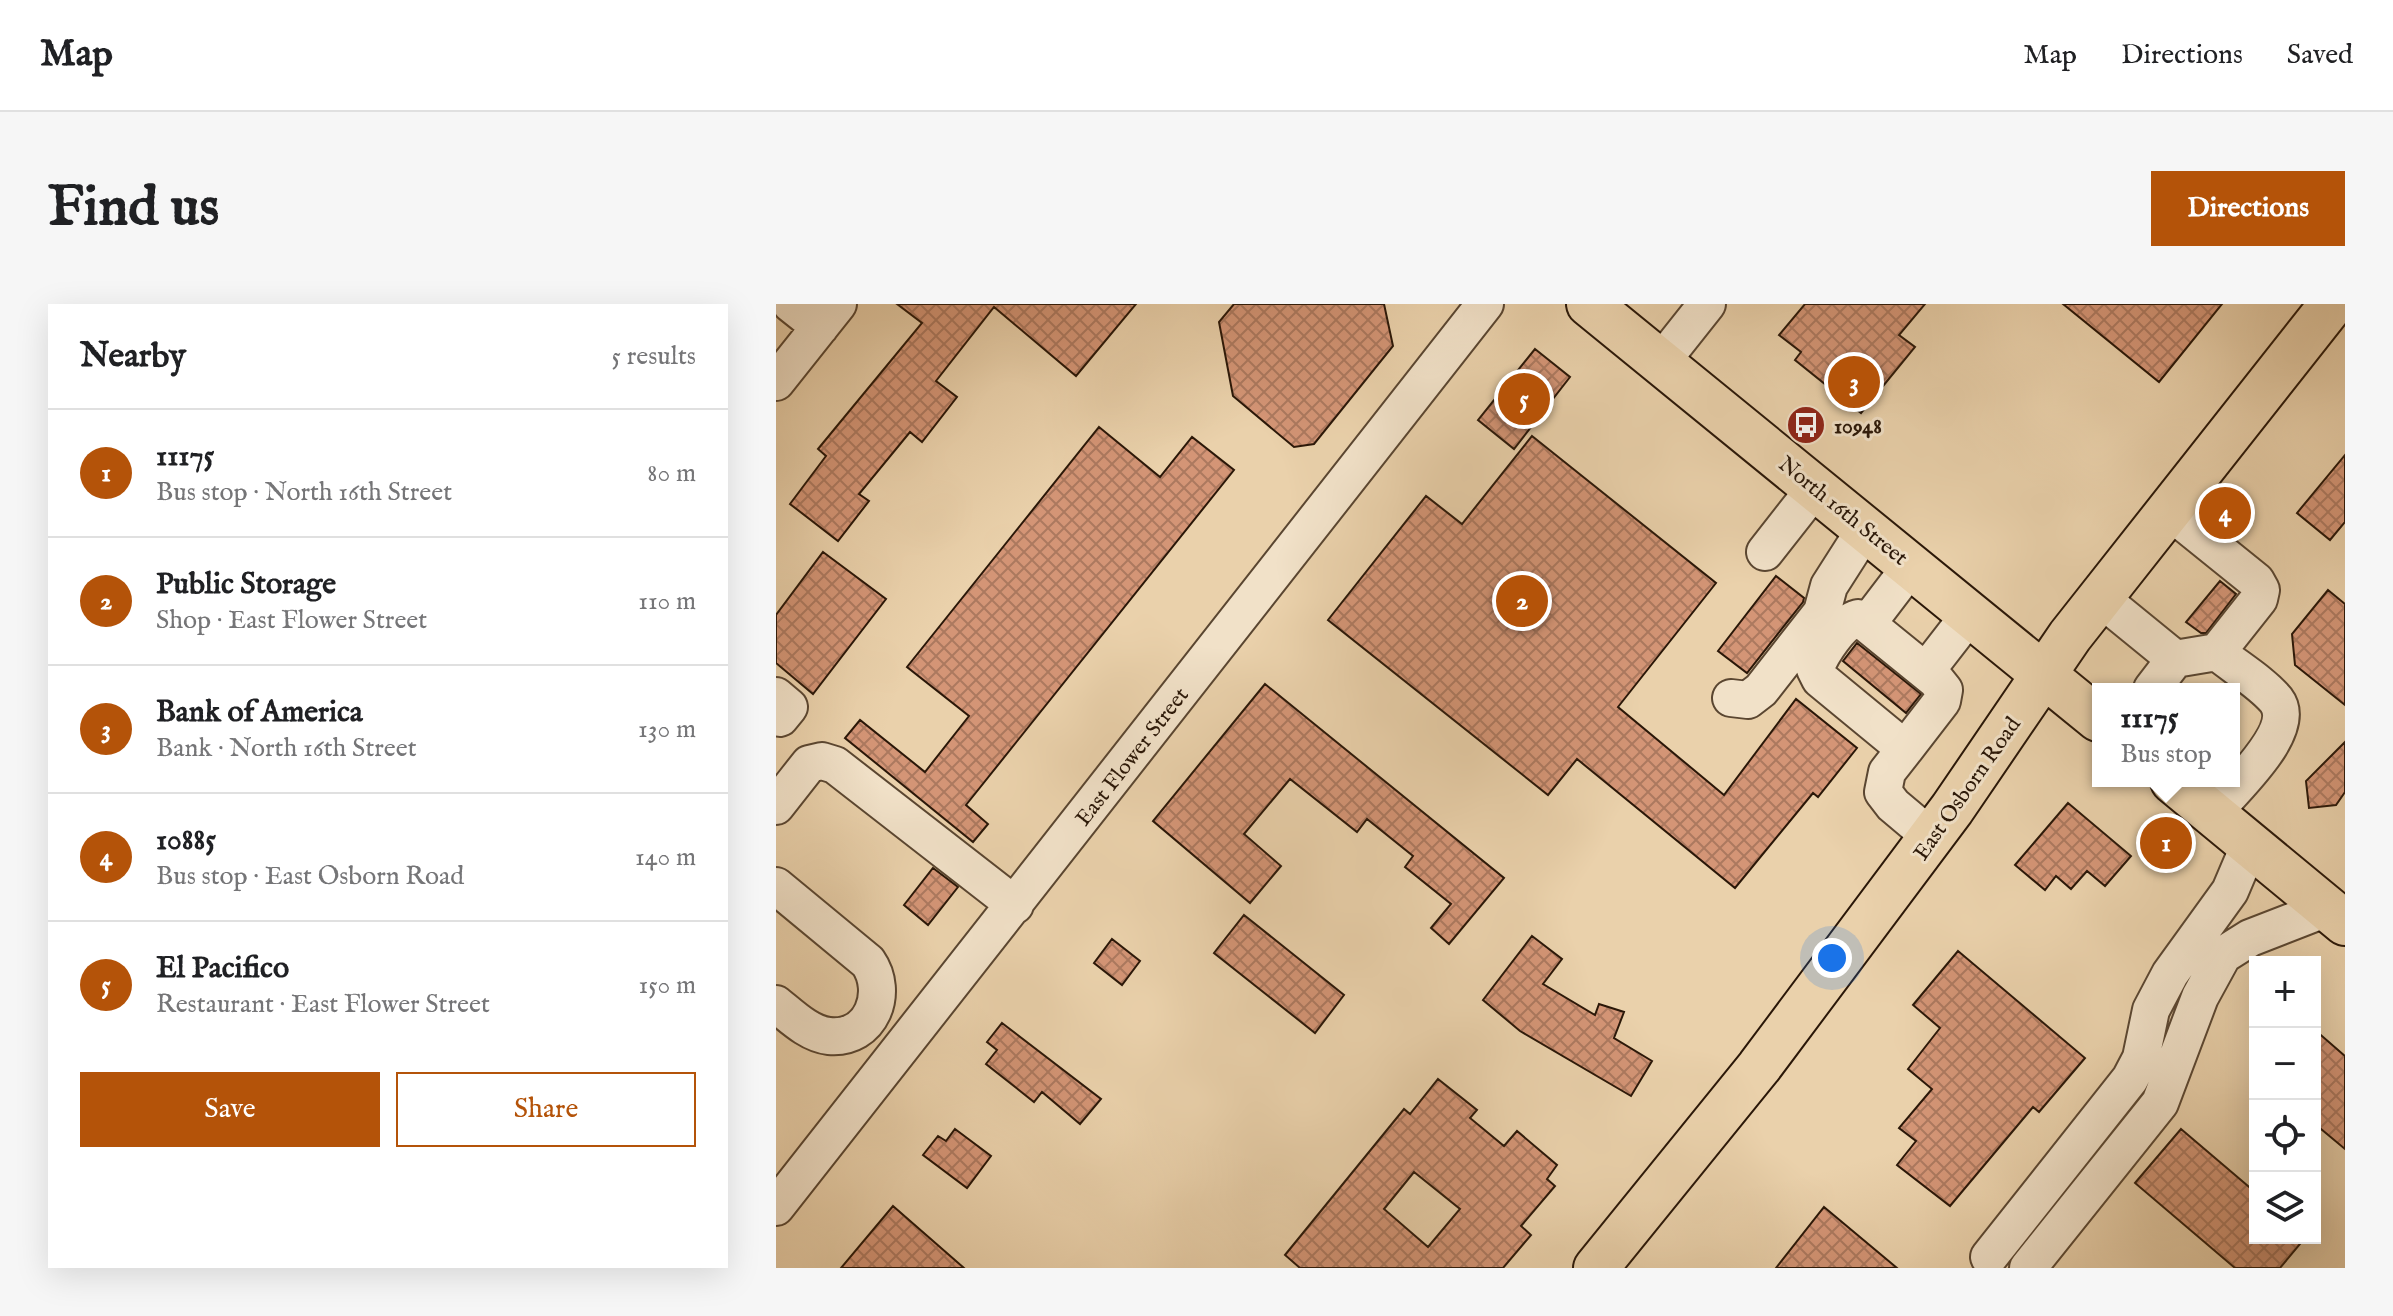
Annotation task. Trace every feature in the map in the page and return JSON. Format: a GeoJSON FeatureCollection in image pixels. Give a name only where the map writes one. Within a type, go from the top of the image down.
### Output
{"type":"FeatureCollection","features":[{"type":"Feature","properties":{"kind":"main road","name":"North 16th Street"},"geometry":{"type":"LineString","coordinates":[[1589,304],[2092,714]]}},
{"type":"Feature","properties":{"kind":"main road","name":"East Osborn Road"},"geometry":{"type":"LineString","coordinates":[[1596,1268],[1759,1067],[1931,837],[2099,597],[2332,304]]}},
{"type":"Feature","properties":{"kind":"main road"},"geometry":{"type":"LineString","coordinates":[[2180,787],[2336,915]]}},
{"type":"Feature","properties":{"kind":"street"},"geometry":{"type":"LineString","coordinates":[[776,382],[829,316],[791,304]]}},
{"type":"Feature","properties":{"kind":"street","name":"East Flower Street"},"geometry":{"type":"LineString","coordinates":[[780,1194],[1015,905],[1485,304]]}},
{"type":"Feature","properties":{"kind":"street"},"geometry":{"type":"LineString","coordinates":[[1661,362],[1707,304]]}},
{"type":"Feature","properties":{"kind":"street"},"geometry":{"type":"LineString","coordinates":[[1765,552],[1816,487]]}},
{"type":"Feature","properties":{"kind":"street"},"geometry":{"type":"LineString","coordinates":[[2157,683],[2175,659],[2217,652],[2259,599],[2261,590],[2256,581],[2168,510]]}},
{"type":"Feature","properties":{"kind":"street"},"geometry":{"type":"LineString","coordinates":[[1731,698],[1748,700],[1761,690],[1822,612],[1829,586],[1866,528]]}},
{"type":"Feature","properties":{"kind":"street"},"geometry":{"type":"LineString","coordinates":[[1867,624],[1912,565]]}},
{"type":"Feature","properties":{"kind":"street"},"geometry":{"type":"LineString","coordinates":[[2099,597],[2175,659]]}},
{"type":"Feature","properties":{"kind":"street"},"geometry":{"type":"LineString","coordinates":[[1926,671],[1971,613]]}},
{"type":"Feature","properties":{"kind":"street"},"geometry":{"type":"LineString","coordinates":[[1905,749],[1820,679],[1815,669],[1849,621],[1858,618],[1867,624],[1926,671],[1944,690],[1942,701],[1905,749],[1887,772],[1883,792],[1893,805],[1931,837]]}},
{"type":"Feature","properties":{"kind":"street"},"geometry":{"type":"LineString","coordinates":[[2217,652],[2275,699],[2282,712],[2281,727],[2273,742],[2240,781]]}},
{"type":"Feature","properties":{"kind":"street"},"geometry":{"type":"LineString","coordinates":[[776,806],[809,764],[822,761],[835,765],[1015,905]]}},
{"type":"Feature","properties":{"kind":"street"},"geometry":{"type":"LineString","coordinates":[[2212,814],[2235,787]]}},
{"type":"Feature","properties":{"kind":"street"},"geometry":{"type":"LineString","coordinates":[[1989,1257],[2130,1079],[2141,1058],[2151,1010],[2170,974],[2230,891],[2250,844]]}},
{"type":"Feature","properties":{"kind":"street"},"geometry":{"type":"LineString","coordinates":[[776,886],[868,962],[877,974],[878,1003],[871,1018],[859,1027],[830,1036],[799,1023],[776,1004]]}},
{"type":"Feature","properties":{"kind":"street"},"geometry":{"type":"LineString","coordinates":[[2028,1268],[2160,1103],[2184,1036],[2223,955],[2250,938],[2336,915]]}},
{"type":"Feature","properties":{"kind":"street"},"geometry":{"type":"LineString","coordinates":[[2151,1010],[2184,1036]]}},
{"type":"Feature","properties":{"kind":"street"},"geometry":{"type":"LineString","coordinates":[[871,1018],[904,1045]]}},
{"type":"Feature","properties":{"kind":"building"},"geometry":{"type":"Polygon","coordinates":[[[897,304],[1136,304],[1076,376],[994,307],[936,381],[957,397],[922,442],[910,432],[859,494],[869,501],[838,541],[790,504],[826,456],[818,449],[922,323],[897,304]]]}},
{"type":"Feature","properties":{"kind":"building"},"geometry":{"type":"Polygon","coordinates":[[[1234,304],[1384,304],[1393,346],[1314,444],[1294,447],[1233,396],[1219,322],[1234,304]]]}},
{"type":"Feature","properties":{"kind":"building"},"geometry":{"type":"Polygon","coordinates":[[[1805,304],[1925,304],[1899,335],[1915,347],[1861,413],[1795,360],[1801,352],[1779,335],[1805,304]]]}},
{"type":"Feature","properties":{"kind":"building"},"geometry":{"type":"Polygon","coordinates":[[[2063,304],[2222,304],[2159,382],[2063,304]]]}},
{"type":"Feature","properties":{"kind":"building"},"geometry":{"type":"Polygon","coordinates":[[[1535,349],[1570,377],[1514,449],[1478,420],[1535,349]]]}},
{"type":"Feature","properties":{"kind":"building"},"geometry":{"type":"Polygon","coordinates":[[[1099,427],[1160,477],[1192,437],[1234,470],[966,805],[988,824],[973,842],[845,738],[860,720],[925,772],[969,716],[907,667],[1099,427]]]}},
{"type":"Feature","properties":{"kind":"building"},"geometry":{"type":"Polygon","coordinates":[[[1532,436],[1716,583],[1618,707],[1724,795],[1796,699],[1857,748],[1818,797],[1813,793],[1735,888],[1577,759],[1548,795],[1328,620],[1426,496],[1462,524],[1532,436]]]}},
{"type":"Feature","properties":{"kind":"building"},"geometry":{"type":"Polygon","coordinates":[[[2345,455],[2345,522],[2330,540],[2297,513],[2345,455]]]}},
{"type":"Feature","properties":{"kind":"building"},"geometry":{"type":"Polygon","coordinates":[[[823,552],[886,599],[813,694],[776,663],[776,615],[823,552]]]}},
{"type":"Feature","properties":{"kind":"building"},"geometry":{"type":"Polygon","coordinates":[[[1776,576],[1804,598],[1803,602],[1747,673],[1718,651],[1776,576]]]}},
{"type":"Feature","properties":{"kind":"building"},"geometry":{"type":"Polygon","coordinates":[[[2220,581],[2236,594],[2206,633],[2201,633],[2186,622],[2220,581]]]}},
{"type":"Feature","properties":{"kind":"building"},"geometry":{"type":"Polygon","coordinates":[[[2328,590],[2345,604],[2345,705],[2295,665],[2292,634],[2328,590]]]}},
{"type":"Feature","properties":{"kind":"building"},"geometry":{"type":"Polygon","coordinates":[[[1857,643],[1921,694],[1906,713],[1843,661],[1857,643]]]}},
{"type":"Feature","properties":{"kind":"building"},"geometry":{"type":"Polygon","coordinates":[[[1265,684],[1504,878],[1449,944],[1431,928],[1451,904],[1405,867],[1413,856],[1367,819],[1357,832],[1290,779],[1244,834],[1281,866],[1250,903],[1153,821],[1265,684]]]}},
{"type":"Feature","properties":{"kind":"building"},"geometry":{"type":"Polygon","coordinates":[[[2345,742],[2345,792],[2336,805],[2309,808],[2306,781],[2345,742]]]}},
{"type":"Feature","properties":{"kind":"building"},"geometry":{"type":"Polygon","coordinates":[[[2068,803],[2131,856],[2105,886],[2087,871],[2071,889],[2056,876],[2045,890],[2015,865],[2068,803]]]}},
{"type":"Feature","properties":{"kind":"building"},"geometry":{"type":"Polygon","coordinates":[[[933,868],[958,887],[928,925],[904,905],[933,868]]]}},
{"type":"Feature","properties":{"kind":"building"},"geometry":{"type":"Polygon","coordinates":[[[1244,915],[1344,995],[1315,1033],[1214,953],[1244,915]]]}},
{"type":"Feature","properties":{"kind":"building"},"geometry":{"type":"Polygon","coordinates":[[[1532,936],[1562,959],[1543,984],[1595,1015],[1599,1004],[1624,1012],[1614,1038],[1652,1061],[1631,1096],[1520,1031],[1483,1000],[1532,936]]]}},
{"type":"Feature","properties":{"kind":"building"},"geometry":{"type":"Polygon","coordinates":[[[1112,939],[1140,961],[1122,985],[1094,963],[1112,939]]]}},
{"type":"Feature","properties":{"kind":"building"},"geometry":{"type":"Polygon","coordinates":[[[1958,951],[2085,1058],[2039,1112],[2033,1107],[1950,1206],[1897,1165],[1916,1141],[1899,1128],[1932,1089],[1908,1069],[1940,1028],[1913,1005],[1958,951]]]}},
{"type":"Feature","properties":{"kind":"building"},"geometry":{"type":"Polygon","coordinates":[[[1002,1023],[1101,1099],[1080,1124],[1042,1092],[1034,1102],[986,1064],[997,1050],[987,1042],[1002,1023]]]}},
{"type":"Feature","properties":{"kind":"building"},"geometry":{"type":"Polygon","coordinates":[[[2321,1035],[2345,1056],[2345,1149],[2321,1129],[2321,1035]]]}},
{"type":"Feature","properties":{"kind":"building"},"geometry":{"type":"Polygon","coordinates":[[[1438,1079],[1477,1110],[1470,1118],[1504,1146],[1517,1131],[1557,1165],[1547,1179],[1555,1186],[1521,1226],[1531,1235],[1503,1268],[1300,1268],[1285,1255],[1404,1109],[1410,1114],[1438,1079]],[[1414,1172],[1384,1209],[1428,1247],[1460,1209],[1414,1172]]]}},
{"type":"Feature","properties":{"kind":"building"},"geometry":{"type":"Polygon","coordinates":[[[955,1129],[991,1156],[967,1188],[923,1155],[938,1136],[946,1141],[955,1129]]]}},
{"type":"Feature","properties":{"kind":"building"},"geometry":{"type":"Polygon","coordinates":[[[2181,1129],[2249,1187],[2249,1244],[2300,1244],[2280,1268],[2235,1268],[2135,1183],[2181,1129]]]}},
{"type":"Feature","properties":{"kind":"building"},"geometry":{"type":"Polygon","coordinates":[[[893,1206],[964,1268],[841,1268],[893,1206]]]}},
{"type":"Feature","properties":{"kind":"building"},"geometry":{"type":"Polygon","coordinates":[[[1824,1207],[1897,1268],[1776,1268],[1824,1207]]]}},
{"type":"Feature","properties":{"kind":"place","name":"Bank of America"},"geometry":{"type":"Point","coordinates":[1854,382]}},
{"type":"Feature","properties":{"kind":"place","name":"El Pacifico"},"geometry":{"type":"Point","coordinates":[1524,399]}},
{"type":"Feature","properties":{"kind":"place","name":"10948"},"geometry":{"type":"Point","coordinates":[1806,425]}},
{"type":"Feature","properties":{"kind":"place","name":"10885"},"geometry":{"type":"Point","coordinates":[2225,513]}},
{"type":"Feature","properties":{"kind":"place","name":"Public Storage"},"geometry":{"type":"Point","coordinates":[1522,601]}},
{"type":"Feature","properties":{"kind":"place","name":"11175"},"geometry":{"type":"Point","coordinates":[2166,843]}}]}
